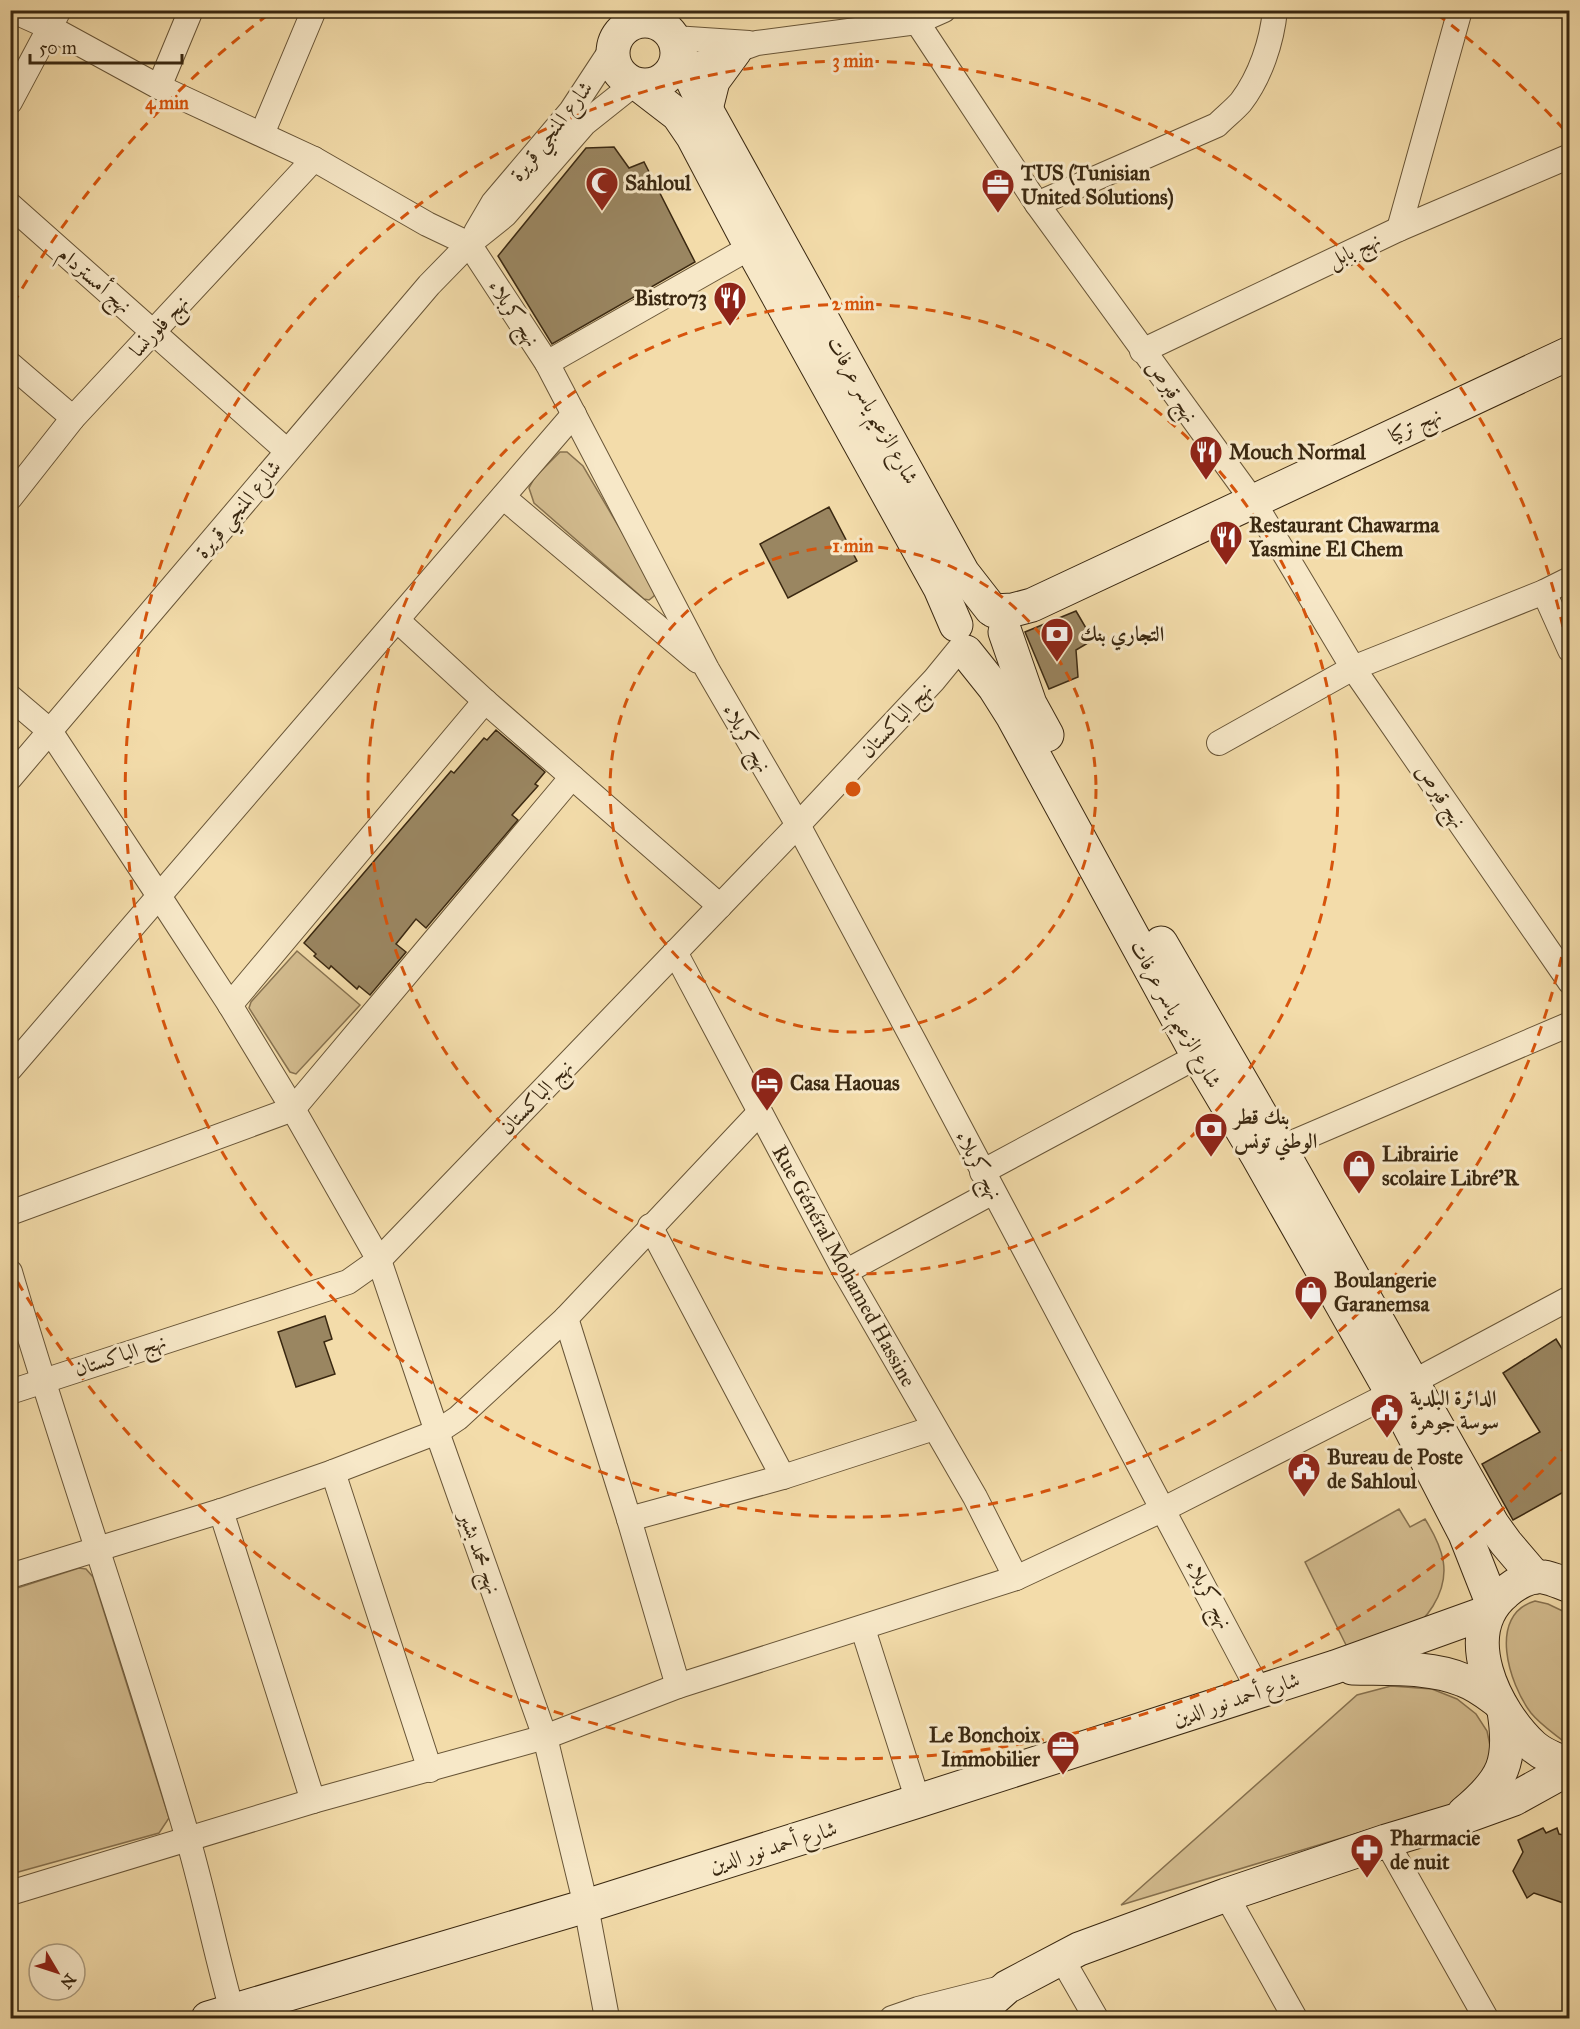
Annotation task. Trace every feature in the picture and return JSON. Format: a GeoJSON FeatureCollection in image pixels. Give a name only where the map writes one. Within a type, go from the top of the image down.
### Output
{"type":"FeatureCollection","features":[{"type":"Feature","properties":{"kind":"main road"},"geometry":{"type":"LineString","coordinates":[[614,44],[626,27],[644,20],[663,54],[619,73],[615,65],[614,44],[619,10]]}},
{"type":"Feature","properties":{"kind":"main road"},"geometry":{"type":"LineString","coordinates":[[706,109],[713,81],[746,47]]}},
{"type":"Feature","properties":{"kind":"main road","name":"شارع الزعيم ياسر عرفات"},"geometry":{"type":"LineString","coordinates":[[663,54],[706,109],[963,573],[999,620],[1030,704],[1165,950],[1280,1148],[1402,1388],[1466,1534],[1491,1609]]}},
{"type":"Feature","properties":{"kind":"main road","name":"شارع الزعيم ياسر عرفات"},"geometry":{"type":"LineString","coordinates":[[663,54],[678,115],[693,137],[751,247],[940,588],[961,641],[1013,717],[1198,1056],[1402,1388],[1493,1524],[1506,1543],[1555,1578]]}},
{"type":"Feature","properties":{"kind":"main road","name":"نهج تركيا"},"geometry":{"type":"LineString","coordinates":[[999,620],[1018,616],[1032,605],[1569,353]]}},
{"type":"Feature","properties":{"kind":"main road"},"geometry":{"type":"LineString","coordinates":[[974,607],[999,620],[1000,646],[988,655],[981,656],[961,641],[960,617],[974,607]]}},
{"type":"Feature","properties":{"kind":"main road"},"geometry":{"type":"LineString","coordinates":[[1555,1578],[1514,1585],[1491,1609],[1484,1633],[1483,1656],[1487,1677],[1502,1707],[1534,1747],[1569,1766]]}},
{"type":"Feature","properties":{"kind":"main road","name":"شارع أحمد نور الدين"},"geometry":{"type":"LineString","coordinates":[[225,2016],[586,1906],[1260,1692],[1335,1667],[1491,1609]]}},
{"type":"Feature","properties":{"kind":"main road","name":"شارع أحمد نور الدين"},"geometry":{"type":"LineString","coordinates":[[1335,1667],[1431,1672],[1462,1679],[1482,1689],[1502,1707]]}},
{"type":"Feature","properties":{"kind":"main road"},"geometry":{"type":"LineString","coordinates":[[1456,1820],[1487,1794],[1505,1764],[1508,1738],[1502,1707]]}},
{"type":"Feature","properties":{"kind":"main road"},"geometry":{"type":"LineString","coordinates":[[972,2019],[1008,1987],[1080,1949],[1226,1895],[1386,1840],[1456,1820],[1514,1798],[1569,1766]]}},
{"type":"Feature","properties":{"kind":"street"},"geometry":{"type":"LineString","coordinates":[[11,10],[55,19],[159,87],[314,159],[427,224],[469,244]]}},
{"type":"Feature","properties":{"kind":"street"},"geometry":{"type":"LineString","coordinates":[[159,87],[191,10]]}},
{"type":"Feature","properties":{"kind":"street"},"geometry":{"type":"LineString","coordinates":[[262,134],[314,10]]}},
{"type":"Feature","properties":{"kind":"street"},"geometry":{"type":"LineString","coordinates":[[663,54],[746,47],[944,10]]}},
{"type":"Feature","properties":{"kind":"street"},"geometry":{"type":"LineString","coordinates":[[1037,204],[1217,125],[1240,103],[1254,81],[1273,33],[1275,10]]}},
{"type":"Feature","properties":{"kind":"street"},"geometry":{"type":"LineString","coordinates":[[1399,229],[1460,10]]}},
{"type":"Feature","properties":{"kind":"street","name":"نهج قبرص"},"geometry":{"type":"LineString","coordinates":[[917,16],[1037,204],[1252,501],[1353,668],[1569,982]]}},
{"type":"Feature","properties":{"kind":"street"},"geometry":{"type":"LineString","coordinates":[[10,102],[55,19]]}},
{"type":"Feature","properties":{"kind":"street","name":"شارع المنجي قريرة"},"geometry":{"type":"LineString","coordinates":[[469,244],[493,203],[571,111],[614,44]]}},
{"type":"Feature","properties":{"kind":"street","name":"شارع المنجي قريرة"},"geometry":{"type":"LineString","coordinates":[[10,778],[429,285],[469,244],[505,215],[585,123],[663,54],[746,47]]}},
{"type":"Feature","properties":{"kind":"street","name":"نهج بابل"},"geometry":{"type":"LineString","coordinates":[[1142,351],[1399,229],[1569,156]]}},
{"type":"Feature","properties":{"kind":"street","name":"نهج فلورنسا"},"geometry":{"type":"LineString","coordinates":[[10,498],[73,418],[314,159]]}},
{"type":"Feature","properties":{"kind":"street","name":"نهج أمستردام"},"geometry":{"type":"LineString","coordinates":[[10,205],[287,451]]}},
{"type":"Feature","properties":{"kind":"street","name":"نهج كربلاء"},"geometry":{"type":"LineString","coordinates":[[469,244],[547,363],[707,669],[798,825],[1260,1692]]}},
{"type":"Feature","properties":{"kind":"street"},"geometry":{"type":"LineString","coordinates":[[547,363],[751,247]]}},
{"type":"Feature","properties":{"kind":"street"},"geometry":{"type":"LineString","coordinates":[[10,364],[73,418]]}},
{"type":"Feature","properties":{"kind":"street"},"geometry":{"type":"LineString","coordinates":[[10,1069],[574,414]]}},
{"type":"Feature","properties":{"kind":"street"},"geometry":{"type":"LineString","coordinates":[[503,497],[707,669]]}},
{"type":"Feature","properties":{"kind":"street"},"geometry":{"type":"LineString","coordinates":[[1219,743],[1353,668],[1544,592],[1569,579]]}},
{"type":"Feature","properties":{"kind":"street"},"geometry":{"type":"LineString","coordinates":[[1544,592],[1569,650]]}},
{"type":"Feature","properties":{"kind":"street"},"geometry":{"type":"LineString","coordinates":[[397,620],[485,701],[720,906]]}},
{"type":"Feature","properties":{"kind":"street","name":"نهج الباكستان"},"geometry":{"type":"LineString","coordinates":[[10,1392],[348,1282],[379,1260],[798,825],[934,680],[961,641]]}},
{"type":"Feature","properties":{"kind":"street","name":"نهج محمد بشير"},"geometry":{"type":"LineString","coordinates":[[10,697],[50,731],[159,896],[293,1108],[379,1260],[545,1737],[586,1906],[607,2019]]}},
{"type":"Feature","properties":{"kind":"street"},"geometry":{"type":"LineString","coordinates":[[230,1005],[485,701]]}},
{"type":"Feature","properties":{"kind":"street"},"geometry":{"type":"LineString","coordinates":[[10,1213],[293,1108],[572,777]]}},
{"type":"Feature","properties":{"kind":"street","name":"Rue Général Mohamed Hassine"},"geometry":{"type":"LineString","coordinates":[[675,952],[845,1272],[975,1497],[1016,1578]]}},
{"type":"Feature","properties":{"kind":"street"},"geometry":{"type":"LineString","coordinates":[[1280,1148],[1569,1024]]}},
{"type":"Feature","properties":{"kind":"street"},"geometry":{"type":"LineString","coordinates":[[845,1272],[988,1182],[1198,1056]]}},
{"type":"Feature","properties":{"kind":"street"},"geometry":{"type":"LineString","coordinates":[[10,1576],[221,1511],[333,1472],[437,1432],[458,1418],[566,1318],[650,1226],[759,1113]]}},
{"type":"Feature","properties":{"kind":"street"},"geometry":{"type":"LineString","coordinates":[[650,1226],[783,1477]]}},
{"type":"Feature","properties":{"kind":"street"},"geometry":{"type":"LineString","coordinates":[[10,1272],[42,1381],[188,1840],[225,2016]]}},
{"type":"Feature","properties":{"kind":"street"},"geometry":{"type":"LineString","coordinates":[[10,1893],[313,1801],[545,1737],[678,1686],[863,1629],[1016,1578],[1164,1509],[1402,1388],[1569,1298]]}},
{"type":"Feature","properties":{"kind":"street"},"geometry":{"type":"LineString","coordinates":[[566,1318],[678,1686]]}},
{"type":"Feature","properties":{"kind":"street"},"geometry":{"type":"LineString","coordinates":[[629,1519],[783,1477],[934,1428]]}},
{"type":"Feature","properties":{"kind":"street"},"geometry":{"type":"LineString","coordinates":[[333,1472],[430,1770]]}},
{"type":"Feature","properties":{"kind":"street"},"geometry":{"type":"LineString","coordinates":[[221,1511],[313,1801]]}},
{"type":"Feature","properties":{"kind":"street"},"geometry":{"type":"LineString","coordinates":[[863,1629],[918,1801]]}},
{"type":"Feature","properties":{"kind":"street"},"geometry":{"type":"LineString","coordinates":[[1386,1840],[1486,2019]]}},
{"type":"Feature","properties":{"kind":"street"},"geometry":{"type":"LineString","coordinates":[[1226,1895],[1295,2019]]}},
{"type":"Feature","properties":{"kind":"street"},"geometry":{"type":"LineString","coordinates":[[1062,1959],[1096,2019]]}},
{"type":"Feature","properties":{"kind":"street"},"geometry":{"type":"LineString","coordinates":[[892,2019],[918,2009],[1008,1987]]}},
{"type":"Feature","properties":{"kind":"shaded area"},"geometry":{"type":"Polygon","coordinates":[[[560,452],[567,452],[583,466],[656,590],[654,596],[649,600],[644,599],[534,503],[529,488],[535,477],[560,452]]]}},
{"type":"Feature","properties":{"kind":"shaded area"},"geometry":{"type":"Polygon","coordinates":[[[297,951],[360,1005],[296,1074],[290,1072],[249,1008],[251,1002],[297,951]]]}},
{"type":"Feature","properties":{"kind":"shaded area"},"geometry":{"type":"Polygon","coordinates":[[[1399,1509],[1410,1527],[1425,1519],[1437,1540],[1444,1572],[1439,1594],[1426,1615],[1410,1629],[1347,1647],[1305,1562],[1399,1509]]]}},
{"type":"Feature","properties":{"kind":"shaded area"},"geometry":{"type":"Polygon","coordinates":[[[79,1568],[86,1569],[93,1577],[169,1818],[159,1833],[11,1874],[11,1590],[79,1568]]]}},
{"type":"Feature","properties":{"kind":"shaded area"},"geometry":{"type":"Polygon","coordinates":[[[1535,1601],[1548,1604],[1569,1614],[1569,1743],[1550,1731],[1531,1713],[1510,1669],[1507,1635],[1511,1620],[1520,1609],[1535,1601]]]}},
{"type":"Feature","properties":{"kind":"shaded area"},"geometry":{"type":"Polygon","coordinates":[[[1391,1686],[1432,1689],[1457,1699],[1476,1714],[1487,1731],[1492,1755],[1488,1771],[1460,1802],[1121,1905],[1357,1695],[1391,1686]]]}},
{"type":"Feature","properties":{"kind":"building","name":"Sahloul"},"geometry":{"type":"Polygon","coordinates":[[[614,147],[629,168],[644,162],[695,262],[552,344],[498,256],[586,148],[614,147]]]}},
{"type":"Feature","properties":{"kind":"building"},"geometry":{"type":"Polygon","coordinates":[[[829,507],[857,561],[788,598],[760,544],[829,507]]]}},
{"type":"Feature","properties":{"kind":"building","name":"التجاري بنك"},"geometry":{"type":"Polygon","coordinates":[[[1076,611],[1093,640],[1076,650],[1078,677],[1049,689],[1025,632],[1076,611]]]}},
{"type":"Feature","properties":{"kind":"building"},"geometry":{"type":"Polygon","coordinates":[[[496,730],[545,772],[535,784],[538,786],[512,815],[518,820],[426,928],[416,919],[396,944],[406,952],[370,995],[359,986],[357,989],[331,966],[329,969],[314,956],[316,954],[304,943],[451,771],[454,773],[484,738],[487,740],[496,730]]]}},
{"type":"Feature","properties":{"kind":"building"},"geometry":{"type":"Polygon","coordinates":[[[325,1316],[332,1339],[324,1342],[335,1374],[296,1387],[278,1332],[325,1316]]]}},
{"type":"Feature","properties":{"kind":"building"},"geometry":{"type":"Polygon","coordinates":[[[1556,1339],[1569,1360],[1569,1489],[1513,1520],[1482,1464],[1540,1432],[1503,1373],[1556,1339]]]}},
{"type":"Feature","properties":{"kind":"building"},"geometry":{"type":"Polygon","coordinates":[[[1543,1828],[1546,1833],[1557,1828],[1559,1834],[1569,1836],[1569,1905],[1534,1893],[1527,1898],[1513,1871],[1523,1852],[1518,1840],[1543,1828]]]}},
{"type":"Feature","properties":{"kind":"place","name":"Sahloul"},"geometry":{"type":"Point","coordinates":[602,212]}},
{"type":"Feature","properties":{"kind":"place","name":"TUS (Tunisian United Solutions)"},"geometry":{"type":"Point","coordinates":[998,214]}},
{"type":"Feature","properties":{"kind":"place","name":"Bistro73"},"geometry":{"type":"Point","coordinates":[730,327]}},
{"type":"Feature","properties":{"kind":"place","name":"Mouch Normal"},"geometry":{"type":"Point","coordinates":[1206,481]}},
{"type":"Feature","properties":{"kind":"place","name":"Restaurant Chawarma Yasmine El Chem"},"geometry":{"type":"Point","coordinates":[1226,566]}},
{"type":"Feature","properties":{"kind":"place","name":"التجاري بنك"},"geometry":{"type":"Point","coordinates":[1057,663]}},
{"type":"Feature","properties":{"kind":"place","name":"Casa Haouas"},"geometry":{"type":"Point","coordinates":[767,1112]}},
{"type":"Feature","properties":{"kind":"place","name":"بنك قطر الوطني تونس"},"geometry":{"type":"Point","coordinates":[1211,1158]}},
{"type":"Feature","properties":{"kind":"place","name":"Librairie scolaire Libré'R"},"geometry":{"type":"Point","coordinates":[1359,1195]}},
{"type":"Feature","properties":{"kind":"place","name":"Boulangerie Garanemsa"},"geometry":{"type":"Point","coordinates":[1311,1321]}},
{"type":"Feature","properties":{"kind":"place","name":"الدائرة البلدية سوسة جوهرة"},"geometry":{"type":"Point","coordinates":[1387,1439]}},
{"type":"Feature","properties":{"kind":"place","name":"Bureau de Poste de Sahloul"},"geometry":{"type":"Point","coordinates":[1304,1498]}},
{"type":"Feature","properties":{"kind":"place","name":"Le Bonchoix Immobilier"},"geometry":{"type":"Point","coordinates":[1063,1776]}},
{"type":"Feature","properties":{"kind":"place","name":"Pharmacie de nuit"},"geometry":{"type":"Point","coordinates":[1367,1879]}}]}
